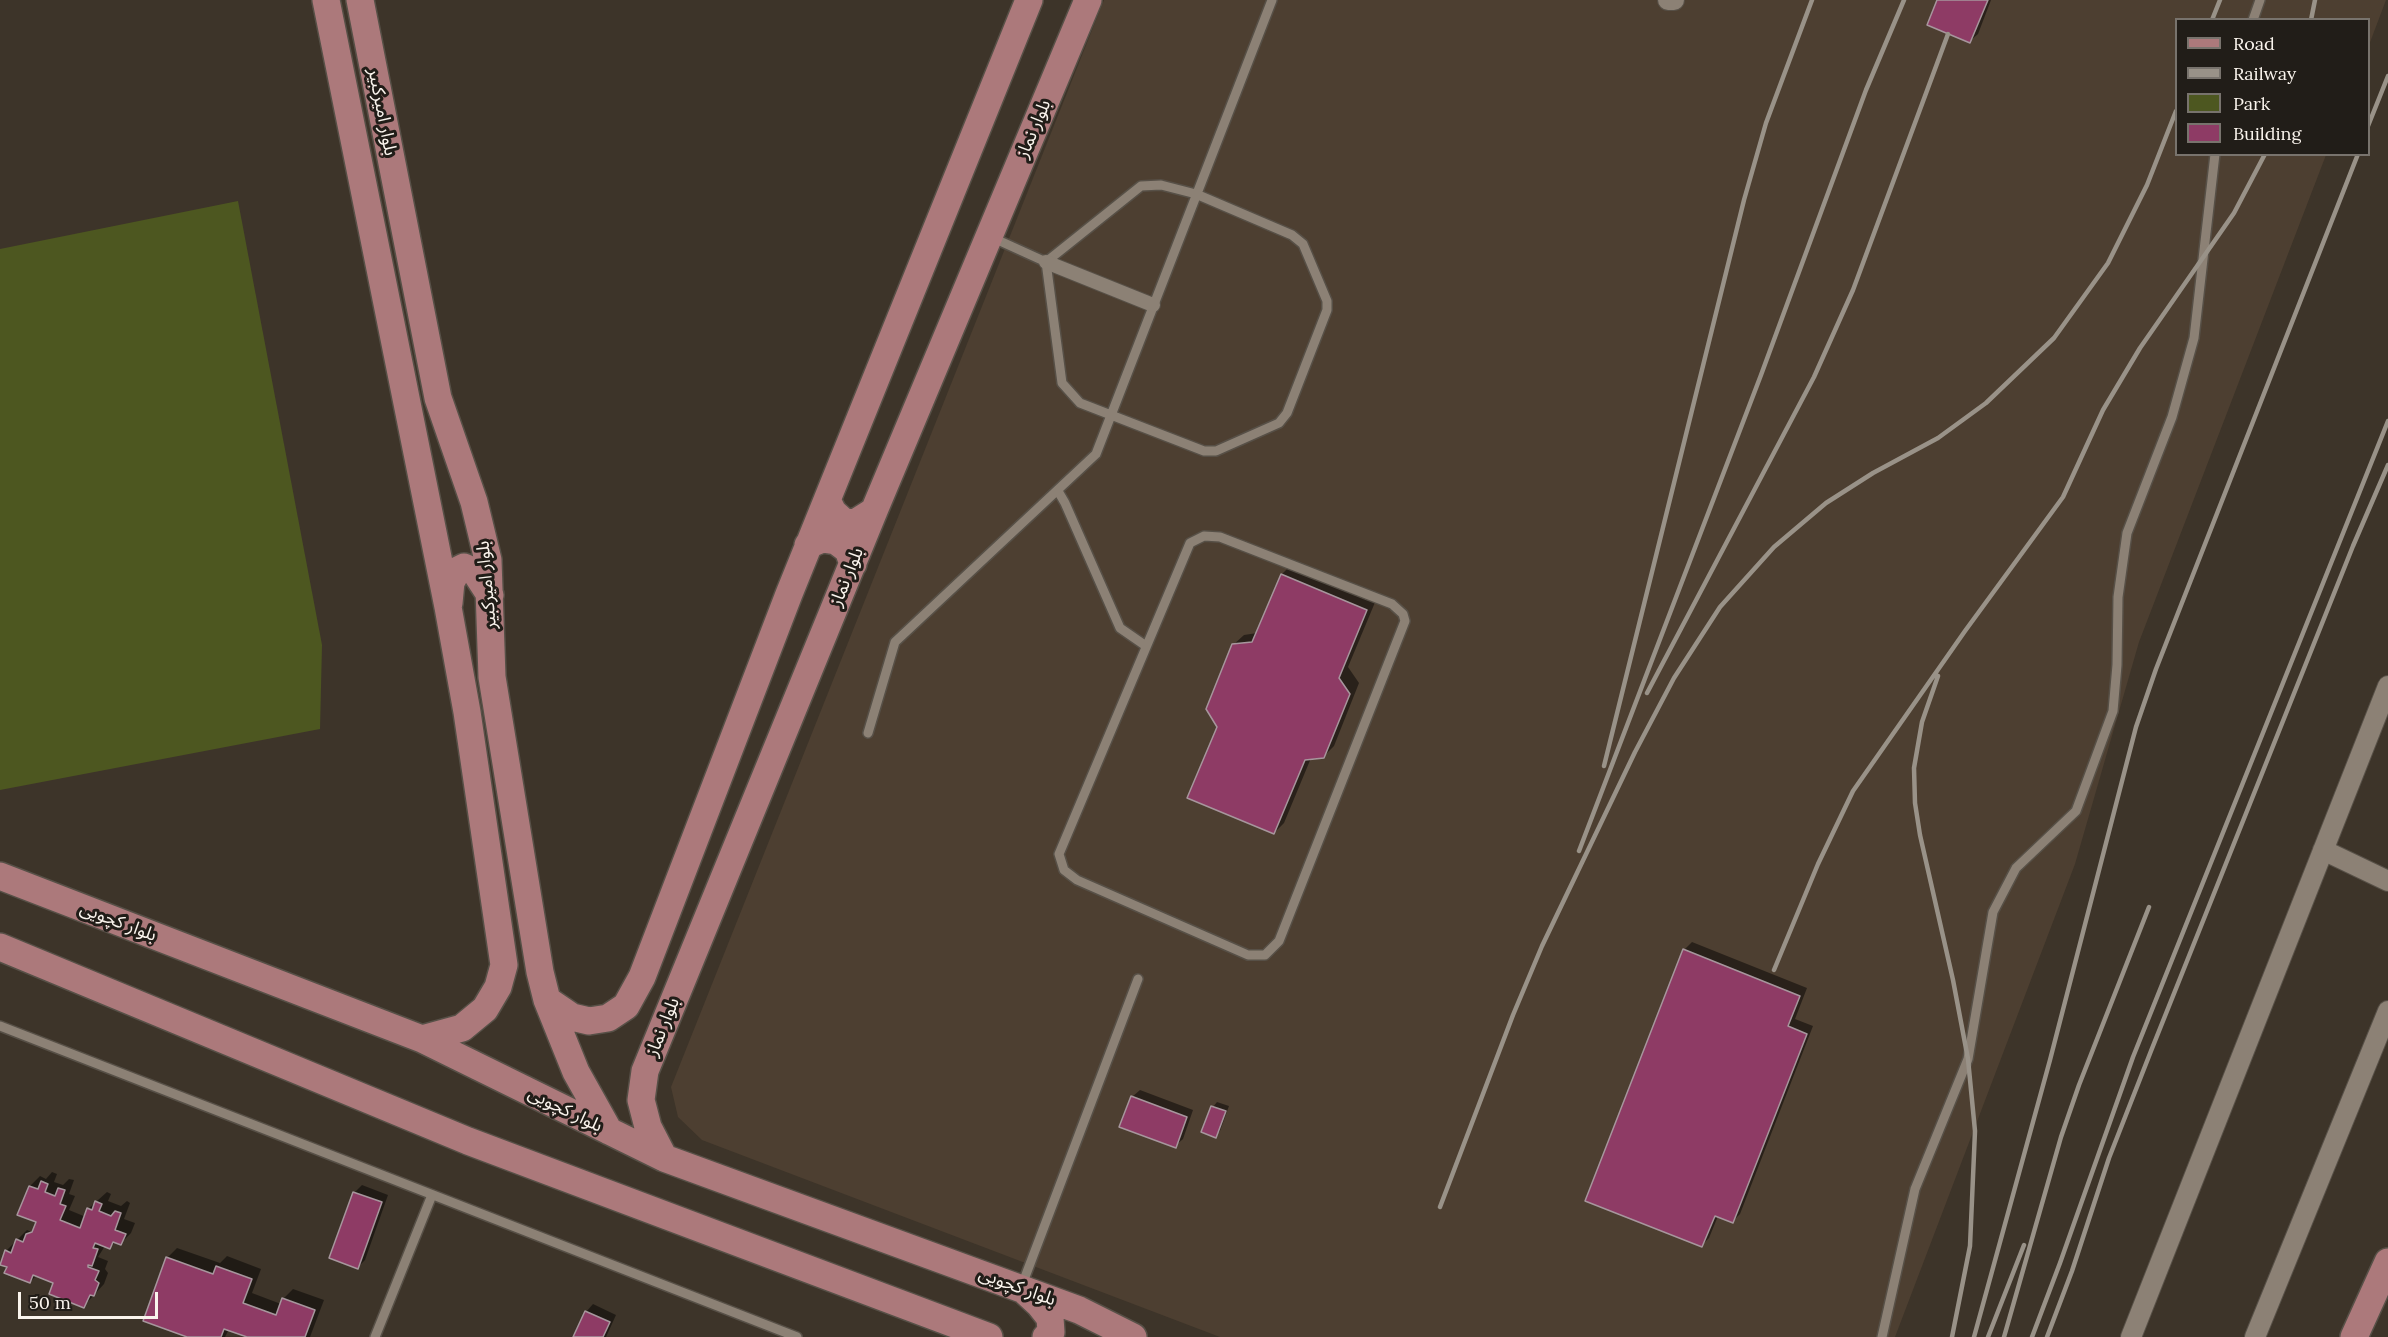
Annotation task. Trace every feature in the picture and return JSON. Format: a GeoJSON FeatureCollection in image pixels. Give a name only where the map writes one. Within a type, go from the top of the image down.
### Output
{"type":"FeatureCollection","features":[{"type":"Feature","properties":{"kind":"main road","name":"بلوار امیرکبیر"},"geometry":{"type":"LineString","coordinates":[[326,0],[448,607],[504,965],[498,987],[485,1010],[462,1028],[422,1039]]}},
{"type":"Feature","properties":{"kind":"main road","name":"بلوار امیرکبیر"},"geometry":{"type":"LineString","coordinates":[[360,0],[438,398],[482,531],[488,560],[492,677],[540,972],[547,1000],[576,1072],[609,1131]]}},
{"type":"Feature","properties":{"kind":"main road"},"geometry":{"type":"LineString","coordinates":[[547,1000],[572,1017],[590,1021],[608,1018],[626,1006],[642,977],[808,545],[1029,0]]}},
{"type":"Feature","properties":{"kind":"main road","name":"بلوار نماز"},"geometry":{"type":"LineString","coordinates":[[664,1158],[648,1127],[641,1100],[645,1071],[852,564],[1088,0]]}},
{"type":"Feature","properties":{"kind":"main road"},"geometry":{"type":"LineString","coordinates":[[340,73],[373,67]]}},
{"type":"Feature","properties":{"kind":"main road"},"geometry":{"type":"LineString","coordinates":[[827,500],[833,512],[844,522],[855,523],[874,511]]}},
{"type":"Feature","properties":{"kind":"main road"},"geometry":{"type":"LineString","coordinates":[[808,545],[822,539],[836,541],[848,550],[852,564]]}},
{"type":"Feature","properties":{"kind":"main road"},"geometry":{"type":"LineString","coordinates":[[448,607],[451,582],[458,570],[464,567],[476,572],[490,595]]}},
{"type":"Feature","properties":{"kind":"main road","name":"بلوار کچویی"},"geometry":{"type":"LineString","coordinates":[[0,876],[422,1039],[664,1158],[1079,1310],[1133,1337]]}},
{"type":"Feature","properties":{"kind":"main road"},"geometry":{"type":"LineString","coordinates":[[0,947],[468,1141],[989,1337]]}},
{"type":"Feature","properties":{"kind":"main road"},"geometry":{"type":"LineString","coordinates":[[2354,1337],[2388,1262]]}},
{"type":"Feature","properties":{"kind":"main road"},"geometry":{"type":"LineString","coordinates":[[1021,1288],[1039,1304],[1050,1318],[1051,1332],[1046,1337]]}},
{"type":"Feature","properties":{"kind":"street"},"geometry":{"type":"LineString","coordinates":[[1668,0],[1674,0]]}},
{"type":"Feature","properties":{"kind":"street"},"geometry":{"type":"LineString","coordinates":[[1046,262],[1153,305]]}},
{"type":"Feature","properties":{"kind":"street"},"geometry":{"type":"LineString","coordinates":[[2132,1337],[2388,686]]}},
{"type":"Feature","properties":{"kind":"street"},"geometry":{"type":"LineString","coordinates":[[2323,850],[2388,881]]}},
{"type":"Feature","properties":{"kind":"street"},"geometry":{"type":"LineString","coordinates":[[2255,1337],[2388,1011]]}},
{"type":"Feature","properties":{"kind":"lane"},"geometry":{"type":"LineString","coordinates":[[868,733],[895,642],[1096,454],[1272,0]]}},
{"type":"Feature","properties":{"kind":"lane"},"geometry":{"type":"LineString","coordinates":[[2254,18],[2260,0]]}},
{"type":"Feature","properties":{"kind":"lane"},"geometry":{"type":"LineString","coordinates":[[1882,1337],[1915,1189],[1968,1059],[1993,912],[2016,868],[2076,812],[2113,711],[2117,666],[2118,597],[2127,533],[2172,417],[2194,338],[2215,156]]}},
{"type":"Feature","properties":{"kind":"lane"},"geometry":{"type":"LineString","coordinates":[[1161,185],[1196,194],[1292,235],[1304,244],[1327,301],[1327,310],[1287,413],[1279,423],[1216,451],[1204,451],[1080,403],[1062,383],[1046,262],[1142,186],[1161,185]]}},
{"type":"Feature","properties":{"kind":"lane"},"geometry":{"type":"LineString","coordinates":[[989,236],[1046,262]]}},
{"type":"Feature","properties":{"kind":"lane"},"geometry":{"type":"LineString","coordinates":[[1058,491],[1120,628],[1146,646]]}},
{"type":"Feature","properties":{"kind":"lane"},"geometry":{"type":"LineString","coordinates":[[1204,536],[1220,537],[1392,604],[1403,614],[1405,621],[1279,941],[1265,955],[1248,955],[1077,880],[1064,870],[1059,854],[1146,646],[1190,543],[1204,536]]}},
{"type":"Feature","properties":{"kind":"lane"},"geometry":{"type":"LineString","coordinates":[[1021,1288],[1138,979]]}},
{"type":"Feature","properties":{"kind":"lane"},"geometry":{"type":"LineString","coordinates":[[0,1026],[797,1337]]}},
{"type":"Feature","properties":{"kind":"lane"},"geometry":{"type":"LineString","coordinates":[[375,1337],[432,1195]]}},
{"type":"Feature","properties":{"kind":"shaded area"},"geometry":{"type":"Polygon","coordinates":[[[1104,0],[2386,0],[2370,42],[2370,18],[2175,18],[2175,156],[2326,156],[2139,642],[2075,864],[1895,1337],[1220,1337],[702,1140],[678,1117],[671,1087],[1104,0]]]}},
{"type":"Feature","properties":{"kind":"green space"},"geometry":{"type":"Polygon","coordinates":[[[238,201],[322,645],[320,729],[0,790],[0,249],[238,201]]]}},
{"type":"Feature","properties":{"kind":"building"},"geometry":{"type":"Polygon","coordinates":[[[1937,0],[1988,0],[1970,43],[1927,25],[1937,0]]]}},
{"type":"Feature","properties":{"kind":"building"},"geometry":{"type":"Polygon","coordinates":[[[1281,574],[1367,610],[1339,678],[1350,694],[1324,758],[1305,760],[1274,834],[1187,798],[1217,727],[1206,709],[1232,644],[1252,642],[1281,574]]]}},
{"type":"Feature","properties":{"kind":"building"},"geometry":{"type":"Polygon","coordinates":[[[1683,949],[1800,996],[1788,1026],[1807,1034],[1733,1223],[1715,1216],[1702,1247],[1585,1201],[1683,949]]]}},
{"type":"Feature","properties":{"kind":"building"},"geometry":{"type":"Polygon","coordinates":[[[1131,1096],[1187,1117],[1176,1148],[1119,1127],[1131,1096]]]}},
{"type":"Feature","properties":{"kind":"building"},"geometry":{"type":"Polygon","coordinates":[[[1211,1106],[1226,1111],[1216,1138],[1201,1132],[1211,1106]]]}},
{"type":"Feature","properties":{"kind":"building"},"geometry":{"type":"Polygon","coordinates":[[[41,1181],[48,1184],[45,1192],[55,1196],[58,1188],[65,1190],[60,1204],[66,1206],[60,1220],[80,1228],[87,1208],[92,1210],[95,1201],[102,1204],[99,1211],[111,1216],[115,1211],[121,1213],[115,1230],[126,1234],[121,1245],[113,1242],[110,1249],[95,1243],[93,1248],[98,1249],[92,1266],[88,1265],[88,1267],[99,1271],[95,1280],[99,1283],[94,1296],[90,1295],[84,1308],[49,1294],[53,1283],[33,1275],[30,1283],[4,1273],[7,1267],[0,1265],[5,1250],[11,1253],[16,1239],[23,1242],[26,1234],[32,1232],[36,1222],[17,1215],[29,1186],[38,1189],[41,1181]]]}},
{"type":"Feature","properties":{"kind":"building"},"geometry":{"type":"Polygon","coordinates":[[[353,1192],[382,1202],[358,1269],[329,1258],[353,1192]]]}},
{"type":"Feature","properties":{"kind":"building"},"geometry":{"type":"Polygon","coordinates":[[[166,1257],[213,1274],[216,1266],[252,1279],[243,1303],[276,1315],[282,1298],[315,1310],[305,1337],[247,1337],[224,1329],[221,1337],[187,1337],[143,1321],[166,1257]]]}},
{"type":"Feature","properties":{"kind":"building"},"geometry":{"type":"Polygon","coordinates":[[[585,1311],[610,1322],[603,1337],[573,1337],[585,1311]]]}},
{"type":"Feature","properties":{"kind":"railway"},"geometry":{"type":"LineString","coordinates":[[1604,766],[1744,200],[1766,123],[1812,0]]}},
{"type":"Feature","properties":{"kind":"railway"},"geometry":{"type":"LineString","coordinates":[[1579,851],[1761,375],[1866,90],[1904,0]]}},
{"type":"Feature","properties":{"kind":"railway"},"geometry":{"type":"LineString","coordinates":[[2213,18],[2220,0]]}},
{"type":"Feature","properties":{"kind":"railway"},"geometry":{"type":"LineString","coordinates":[[2311,18],[2315,0]]}},
{"type":"Feature","properties":{"kind":"railway"},"geometry":{"type":"LineString","coordinates":[[1647,693],[1814,377],[1853,290],[1948,34]]}},
{"type":"Feature","properties":{"kind":"railway"},"geometry":{"type":"LineString","coordinates":[[2370,121],[2388,76]]}},
{"type":"Feature","properties":{"kind":"railway"},"geometry":{"type":"LineString","coordinates":[[1440,1207],[1513,1015],[1542,946],[1635,752],[1674,678],[1720,607],[1774,547],[1826,503],[1873,473],[1938,438],[1986,403],[2054,338],[2108,263],[2147,185],[2175,114]]}},
{"type":"Feature","properties":{"kind":"railway"},"geometry":{"type":"LineString","coordinates":[[1774,970],[1818,864],[1853,791],[1965,631],[2063,497],[2103,410],[2140,348],[2234,213],[2264,156]]}},
{"type":"Feature","properties":{"kind":"railway"},"geometry":{"type":"LineString","coordinates":[[1974,1337],[2050,1060],[2136,727],[2156,669],[2357,156]]}},
{"type":"Feature","properties":{"kind":"railway"},"geometry":{"type":"LineString","coordinates":[[2032,1337],[2133,1057],[2388,421]]}},
{"type":"Feature","properties":{"kind":"railway"},"geometry":{"type":"LineString","coordinates":[[2047,1337],[2072,1271],[2109,1158],[2353,546],[2388,465]]}},
{"type":"Feature","properties":{"kind":"railway"},"geometry":{"type":"LineString","coordinates":[[1938,676],[1922,722],[1914,768],[1915,803],[1968,1059],[1975,1131],[1970,1246],[1952,1337]]}},
{"type":"Feature","properties":{"kind":"railway"},"geometry":{"type":"LineString","coordinates":[[2004,1337],[2061,1137],[2149,907]]}},
{"type":"Feature","properties":{"kind":"railway"},"geometry":{"type":"LineString","coordinates":[[1988,1337],[2024,1245]]}}]}
